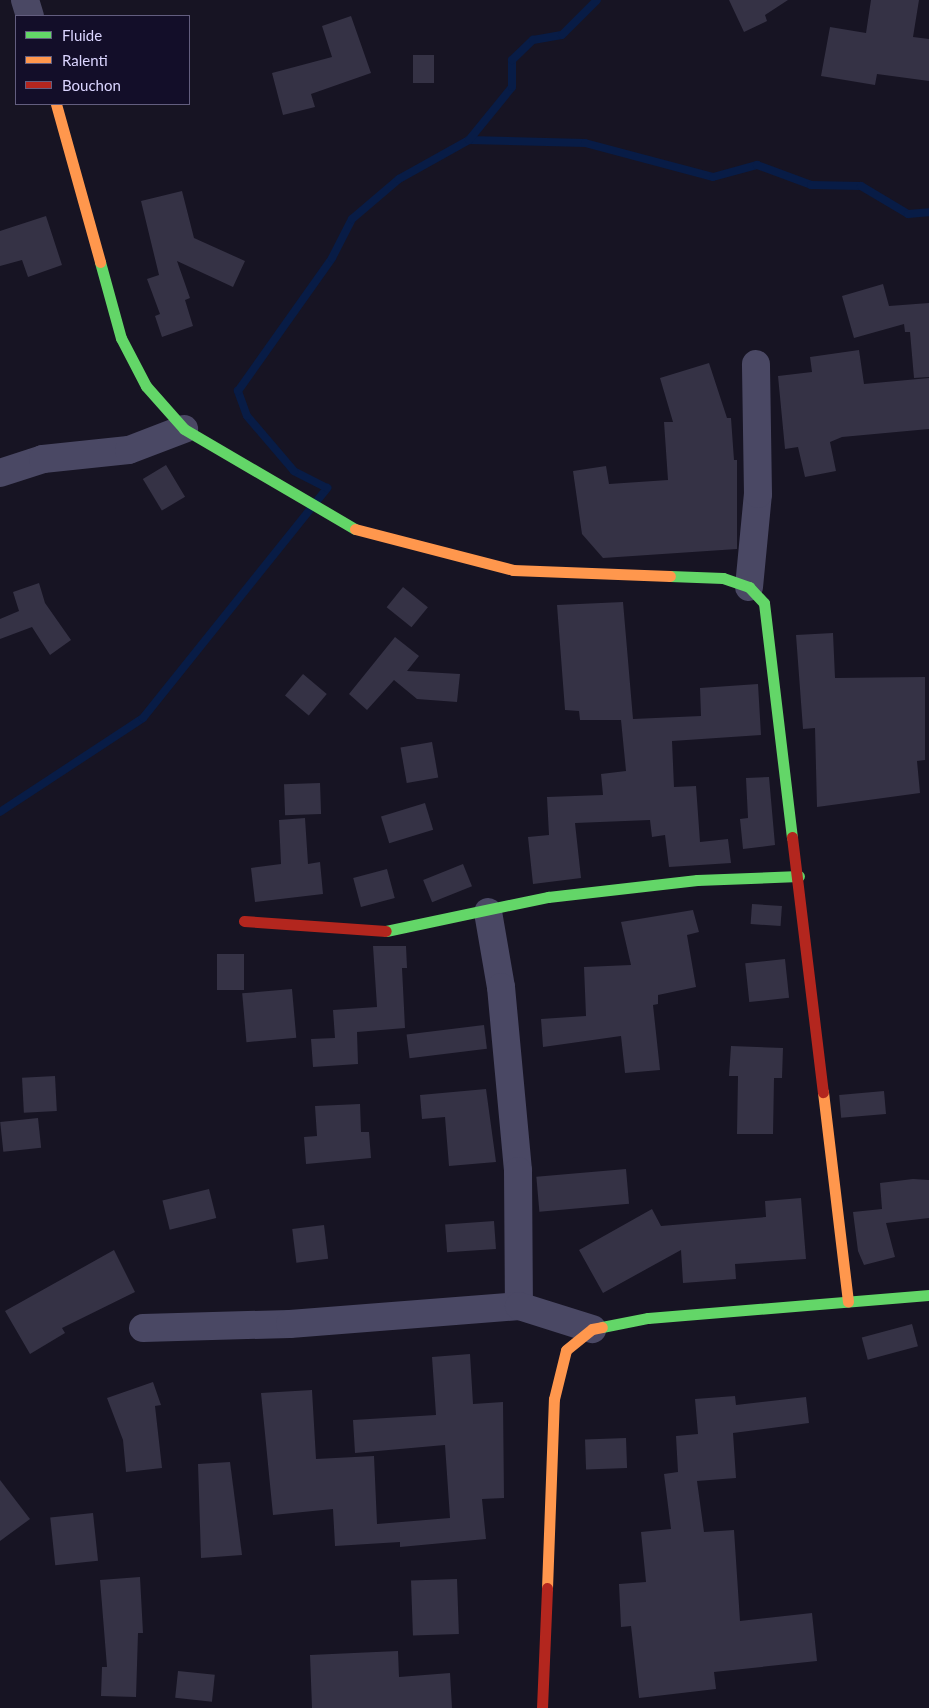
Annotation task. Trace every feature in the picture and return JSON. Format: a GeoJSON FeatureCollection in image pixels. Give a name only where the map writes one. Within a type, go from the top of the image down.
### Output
{"type":"FeatureCollection","features":[{"type":"Feature","properties":{"kind":"street"},"geometry":{"type":"LineString","coordinates":[[25,0],[30,15]]}},
{"type":"Feature","properties":{"kind":"street"},"geometry":{"type":"LineString","coordinates":[[56,105],[122,338],[146,386],[184,429],[357,530],[513,570],[723,578],[749,587],[764,602],[770,622],[848,1302]]}},
{"type":"Feature","properties":{"kind":"street"},"geometry":{"type":"LineString","coordinates":[[749,587],[758,494],[756,364]]}},
{"type":"Feature","properties":{"kind":"street"},"geometry":{"type":"LineString","coordinates":[[0,473],[44,459],[129,450],[184,429]]}},
{"type":"Feature","properties":{"kind":"street"},"geometry":{"type":"LineString","coordinates":[[244,921],[399,932],[548,897],[697,880],[799,876]]}},
{"type":"Feature","properties":{"kind":"street"},"geometry":{"type":"LineString","coordinates":[[488,912],[518,1171],[519,1306]]}},
{"type":"Feature","properties":{"kind":"street"},"geometry":{"type":"LineString","coordinates":[[542,1708],[554,1399],[566,1350],[592,1329],[648,1318],[929,1295]]}},
{"type":"Feature","properties":{"kind":"street"},"geometry":{"type":"LineString","coordinates":[[143,1328],[290,1324],[519,1306],[592,1329]]}},
{"type":"Feature","properties":{"kind":"building"},"geometry":{"type":"Polygon","coordinates":[[[729,0],[788,0],[765,15],[767,21],[744,32],[729,0]]]}},
{"type":"Feature","properties":{"kind":"building"},"geometry":{"type":"Polygon","coordinates":[[[871,0],[919,0],[913,37],[929,39],[929,81],[877,74],[875,85],[821,76],[830,27],[866,33],[871,0]]]}},
{"type":"Feature","properties":{"kind":"building"},"geometry":{"type":"Polygon","coordinates":[[[351,16],[371,73],[311,94],[315,107],[283,115],[272,73],[332,57],[322,26],[351,16]]]}},
{"type":"Feature","properties":{"kind":"building"},"geometry":{"type":"Polygon","coordinates":[[[413,55],[434,55],[434,83],[413,83],[413,55]]]}},
{"type":"Feature","properties":{"kind":"building"},"geometry":{"type":"Polygon","coordinates":[[[182,191],[194,238],[245,261],[233,287],[177,261],[190,298],[185,300],[193,326],[162,337],[155,316],[160,314],[147,279],[159,275],[141,201],[182,191]]]}},
{"type":"Feature","properties":{"kind":"building"},"geometry":{"type":"Polygon","coordinates":[[[46,216],[62,265],[28,277],[22,260],[0,266],[0,231],[46,216]]]}},
{"type":"Feature","properties":{"kind":"building"},"geometry":{"type":"Polygon","coordinates":[[[883,284],[889,306],[929,303],[929,377],[914,378],[910,332],[905,332],[904,324],[854,338],[842,296],[883,284]]]}},
{"type":"Feature","properties":{"kind":"building"},"geometry":{"type":"Polygon","coordinates":[[[859,350],[864,384],[929,378],[929,429],[842,437],[830,442],[836,471],[805,477],[798,447],[785,449],[778,376],[812,372],[810,357],[859,350]]]}},
{"type":"Feature","properties":{"kind":"building"},"geometry":{"type":"Polygon","coordinates":[[[709,363],[727,418],[731,418],[734,460],[737,460],[737,549],[603,558],[582,534],[573,471],[606,466],[609,484],[668,480],[664,422],[673,422],[660,378],[709,363]]]}},
{"type":"Feature","properties":{"kind":"building"},"geometry":{"type":"Polygon","coordinates":[[[166,465],[185,497],[162,511],[143,479],[166,465]]]}},
{"type":"Feature","properties":{"kind":"building"},"geometry":{"type":"Polygon","coordinates":[[[39,583],[45,603],[71,640],[50,655],[32,627],[0,639],[0,619],[19,611],[13,592],[39,583]]]}},
{"type":"Feature","properties":{"kind":"building"},"geometry":{"type":"Polygon","coordinates":[[[403,587],[428,607],[412,627],[387,607],[403,587]]]}},
{"type":"Feature","properties":{"kind":"building"},"geometry":{"type":"Polygon","coordinates":[[[623,602],[633,719],[701,716],[700,688],[758,684],[761,735],[672,741],[674,787],[696,786],[700,842],[728,839],[731,863],[669,867],[665,835],[652,837],[650,820],[575,823],[581,878],[533,884],[528,837],[549,835],[547,797],[603,795],[601,774],[626,771],[621,720],[580,720],[579,711],[565,710],[557,605],[623,602]]]}},
{"type":"Feature","properties":{"kind":"building"},"geometry":{"type":"Polygon","coordinates":[[[833,633],[835,678],[925,677],[925,760],[917,761],[920,793],[817,807],[815,728],[803,729],[796,635],[833,633]]]}},
{"type":"Feature","properties":{"kind":"building"},"geometry":{"type":"Polygon","coordinates":[[[395,637],[419,656],[407,671],[460,674],[457,702],[417,699],[394,680],[367,710],[349,694],[395,637]]]}},
{"type":"Feature","properties":{"kind":"building"},"geometry":{"type":"Polygon","coordinates":[[[303,674],[327,694],[309,715],[285,695],[303,674]]]}},
{"type":"Feature","properties":{"kind":"building"},"geometry":{"type":"Polygon","coordinates":[[[432,742],[438,777],[407,783],[400,748],[432,742]]]}},
{"type":"Feature","properties":{"kind":"building"},"geometry":{"type":"Polygon","coordinates":[[[769,777],[775,845],[743,849],[740,819],[748,818],[746,778],[769,777]]]}},
{"type":"Feature","properties":{"kind":"building"},"geometry":{"type":"Polygon","coordinates":[[[320,783],[321,814],[285,815],[284,784],[320,783]]]}},
{"type":"Feature","properties":{"kind":"building"},"geometry":{"type":"Polygon","coordinates":[[[425,803],[433,830],[389,843],[381,816],[425,803]]]}},
{"type":"Feature","properties":{"kind":"building"},"geometry":{"type":"Polygon","coordinates":[[[305,818],[308,864],[320,862],[323,894],[255,902],[251,868],[281,864],[279,820],[305,818]]]}},
{"type":"Feature","properties":{"kind":"building"},"geometry":{"type":"Polygon","coordinates":[[[463,864],[472,886],[432,902],[423,880],[463,864]]]}},
{"type":"Feature","properties":{"kind":"building"},"geometry":{"type":"Polygon","coordinates":[[[387,869],[395,898],[361,907],[353,878],[387,869]]]}},
{"type":"Feature","properties":{"kind":"building"},"geometry":{"type":"Polygon","coordinates":[[[752,904],[782,906],[781,926],[751,924],[752,904]]]}},
{"type":"Feature","properties":{"kind":"building"},"geometry":{"type":"Polygon","coordinates":[[[693,910],[699,932],[687,935],[696,987],[658,995],[658,1004],[653,1005],[660,1070],[625,1073],[621,1036],[543,1047],[541,1019],[586,1016],[584,967],[631,965],[621,922],[693,910]]]}},
{"type":"Feature","properties":{"kind":"building"},"geometry":{"type":"Polygon","coordinates":[[[373,946],[406,946],[407,968],[402,968],[405,1028],[357,1032],[358,1064],[313,1067],[311,1039],[335,1038],[333,1010],[377,1007],[373,946]]]}},
{"type":"Feature","properties":{"kind":"building"},"geometry":{"type":"Polygon","coordinates":[[[217,954],[244,954],[244,990],[217,990],[217,954]]]}},
{"type":"Feature","properties":{"kind":"building"},"geometry":{"type":"Polygon","coordinates":[[[785,959],[789,998],[749,1002],[745,963],[785,959]]]}},
{"type":"Feature","properties":{"kind":"building"},"geometry":{"type":"Polygon","coordinates":[[[292,989],[296,1038],[246,1042],[242,993],[292,989]]]}},
{"type":"Feature","properties":{"kind":"building"},"geometry":{"type":"Polygon","coordinates":[[[484,1025],[487,1049],[410,1058],[407,1035],[484,1025]]]}},
{"type":"Feature","properties":{"kind":"building"},"geometry":{"type":"Polygon","coordinates":[[[731,1046],[783,1048],[782,1078],[774,1078],[773,1134],[737,1134],[738,1076],[729,1076],[731,1046]]]}},
{"type":"Feature","properties":{"kind":"building"},"geometry":{"type":"Polygon","coordinates":[[[55,1076],[57,1111],[24,1113],[22,1078],[55,1076]]]}},
{"type":"Feature","properties":{"kind":"building"},"geometry":{"type":"Polygon","coordinates":[[[486,1089],[496,1162],[449,1166],[445,1117],[422,1119],[420,1095],[486,1089]]]}},
{"type":"Feature","properties":{"kind":"building"},"geometry":{"type":"Polygon","coordinates":[[[884,1091],[886,1114],[841,1118],[839,1095],[884,1091]]]}},
{"type":"Feature","properties":{"kind":"building"},"geometry":{"type":"Polygon","coordinates":[[[360,1104],[361,1132],[369,1132],[371,1158],[306,1164],[304,1137],[317,1136],[315,1106],[360,1104]]]}},
{"type":"Feature","properties":{"kind":"building"},"geometry":{"type":"Polygon","coordinates":[[[38,1118],[41,1148],[3,1152],[0,1122],[38,1118]]]}},
{"type":"Feature","properties":{"kind":"building"},"geometry":{"type":"Polygon","coordinates":[[[626,1169],[629,1204],[539,1212],[536,1177],[626,1169]]]}},
{"type":"Feature","properties":{"kind":"building"},"geometry":{"type":"Polygon","coordinates":[[[913,1179],[929,1180],[929,1218],[886,1223],[895,1257],[864,1265],[858,1251],[853,1212],[882,1209],[880,1183],[913,1179]]]}},
{"type":"Feature","properties":{"kind":"building"},"geometry":{"type":"Polygon","coordinates":[[[209,1189],[216,1218],[170,1230],[162,1201],[209,1189]]]}},
{"type":"Feature","properties":{"kind":"building"},"geometry":{"type":"Polygon","coordinates":[[[801,1198],[806,1259],[735,1264],[736,1279],[683,1283],[681,1250],[603,1293],[579,1250],[652,1209],[661,1226],[766,1217],[765,1201],[801,1198]]]}},
{"type":"Feature","properties":{"kind":"building"},"geometry":{"type":"Polygon","coordinates":[[[494,1221],[496,1249],[447,1252],[445,1224],[494,1221]]]}},
{"type":"Feature","properties":{"kind":"building"},"geometry":{"type":"Polygon","coordinates":[[[324,1225],[328,1259],[296,1263],[292,1229],[324,1225]]]}},
{"type":"Feature","properties":{"kind":"building"},"geometry":{"type":"Polygon","coordinates":[[[114,1250],[135,1292],[62,1328],[65,1333],[30,1354],[5,1311],[114,1250]]]}},
{"type":"Feature","properties":{"kind":"building"},"geometry":{"type":"Polygon","coordinates":[[[912,1324],[918,1346],[868,1360],[862,1337],[912,1324]]]}},
{"type":"Feature","properties":{"kind":"building"},"geometry":{"type":"Polygon","coordinates":[[[470,1354],[473,1404],[503,1402],[504,1498],[482,1499],[486,1539],[400,1547],[400,1542],[335,1546],[333,1509],[273,1515],[261,1393],[312,1390],[316,1459],[374,1456],[377,1524],[450,1518],[445,1445],[355,1453],[353,1420],[436,1415],[432,1357],[470,1354]]]}},
{"type":"Feature","properties":{"kind":"building"},"geometry":{"type":"Polygon","coordinates":[[[153,1382],[161,1405],[155,1406],[162,1468],[126,1472],[123,1440],[107,1398],[153,1382]]]}},
{"type":"Feature","properties":{"kind":"building"},"geometry":{"type":"Polygon","coordinates":[[[735,1396],[736,1405],[806,1397],[809,1423],[733,1433],[736,1478],[697,1481],[704,1532],[734,1530],[740,1621],[812,1613],[817,1661],[714,1672],[716,1689],[639,1698],[631,1626],[621,1627],[619,1584],[646,1582],[641,1532],[671,1529],[664,1474],[678,1472],[676,1436],[698,1434],[695,1399],[735,1396]]]}},
{"type":"Feature","properties":{"kind":"building"},"geometry":{"type":"Polygon","coordinates":[[[626,1438],[627,1468],[586,1469],[585,1439],[626,1438]]]}},
{"type":"Feature","properties":{"kind":"building"},"geometry":{"type":"Polygon","coordinates":[[[230,1462],[242,1555],[201,1558],[198,1464],[230,1462]]]}},
{"type":"Feature","properties":{"kind":"building"},"geometry":{"type":"Polygon","coordinates":[[[0,1480],[30,1519],[0,1541],[0,1480]]]}},
{"type":"Feature","properties":{"kind":"building"},"geometry":{"type":"Polygon","coordinates":[[[93,1513],[98,1561],[55,1565],[50,1517],[93,1513]]]}},
{"type":"Feature","properties":{"kind":"building"},"geometry":{"type":"Polygon","coordinates":[[[140,1577],[143,1633],[138,1633],[136,1697],[101,1696],[102,1667],[107,1667],[100,1580],[140,1577]]]}},
{"type":"Feature","properties":{"kind":"building"},"geometry":{"type":"Polygon","coordinates":[[[457,1579],[459,1634],[413,1636],[411,1581],[457,1579]]]}},
{"type":"Feature","properties":{"kind":"building"},"geometry":{"type":"Polygon","coordinates":[[[398,1651],[399,1677],[450,1673],[452,1708],[312,1708],[310,1655],[398,1651]]]}},
{"type":"Feature","properties":{"kind":"building"},"geometry":{"type":"Polygon","coordinates":[[[178,1671],[215,1675],[212,1702],[175,1698],[178,1671]]]}},
{"type":"Feature","properties":{"kind":"waterway"},"geometry":{"type":"LineString","coordinates":[[0,812],[143,718],[327,488],[294,471],[247,416],[238,391],[332,258],[352,219],[399,179],[469,140],[512,87],[512,60],[533,40],[562,35],[597,0]]}},
{"type":"Feature","properties":{"kind":"waterway"},"geometry":{"type":"LineString","coordinates":[[469,140],[585,143],[713,177],[757,165],[811,185],[861,186],[908,214],[929,212]]}},
{"type":"Feature","properties":{"kind":"traffic: fast"},"geometry":{"type":"LineString","coordinates":[[100,262],[121,338],[146,386],[184,429],[355,529]]}},
{"type":"Feature","properties":{"kind":"traffic: fast"},"geometry":{"type":"LineString","coordinates":[[670,576],[723,578],[749,587],[764,603],[792,837]]}},
{"type":"Feature","properties":{"kind":"traffic: fast"},"geometry":{"type":"LineString","coordinates":[[386,931],[548,897],[697,880],[799,876]]}},
{"type":"Feature","properties":{"kind":"traffic: fast"},"geometry":{"type":"LineString","coordinates":[[602,1327],[648,1318],[929,1295]]}},
{"type":"Feature","properties":{"kind":"traffic: slow"},"geometry":{"type":"LineString","coordinates":[[56,105],[100,262]]}},
{"type":"Feature","properties":{"kind":"traffic: slow"},"geometry":{"type":"LineString","coordinates":[[355,529],[513,570],[670,576]]}},
{"type":"Feature","properties":{"kind":"traffic: slow"},"geometry":{"type":"LineString","coordinates":[[823,1092],[848,1302]]}},
{"type":"Feature","properties":{"kind":"traffic: slow"},"geometry":{"type":"LineString","coordinates":[[547,1588],[554,1399],[566,1350],[592,1329],[602,1327]]}},
{"type":"Feature","properties":{"kind":"traffic: jam"},"geometry":{"type":"LineString","coordinates":[[792,837],[823,1092]]}},
{"type":"Feature","properties":{"kind":"traffic: jam"},"geometry":{"type":"LineString","coordinates":[[244,921],[386,931]]}},
{"type":"Feature","properties":{"kind":"traffic: jam"},"geometry":{"type":"LineString","coordinates":[[542,1708],[547,1588]]}}]}
